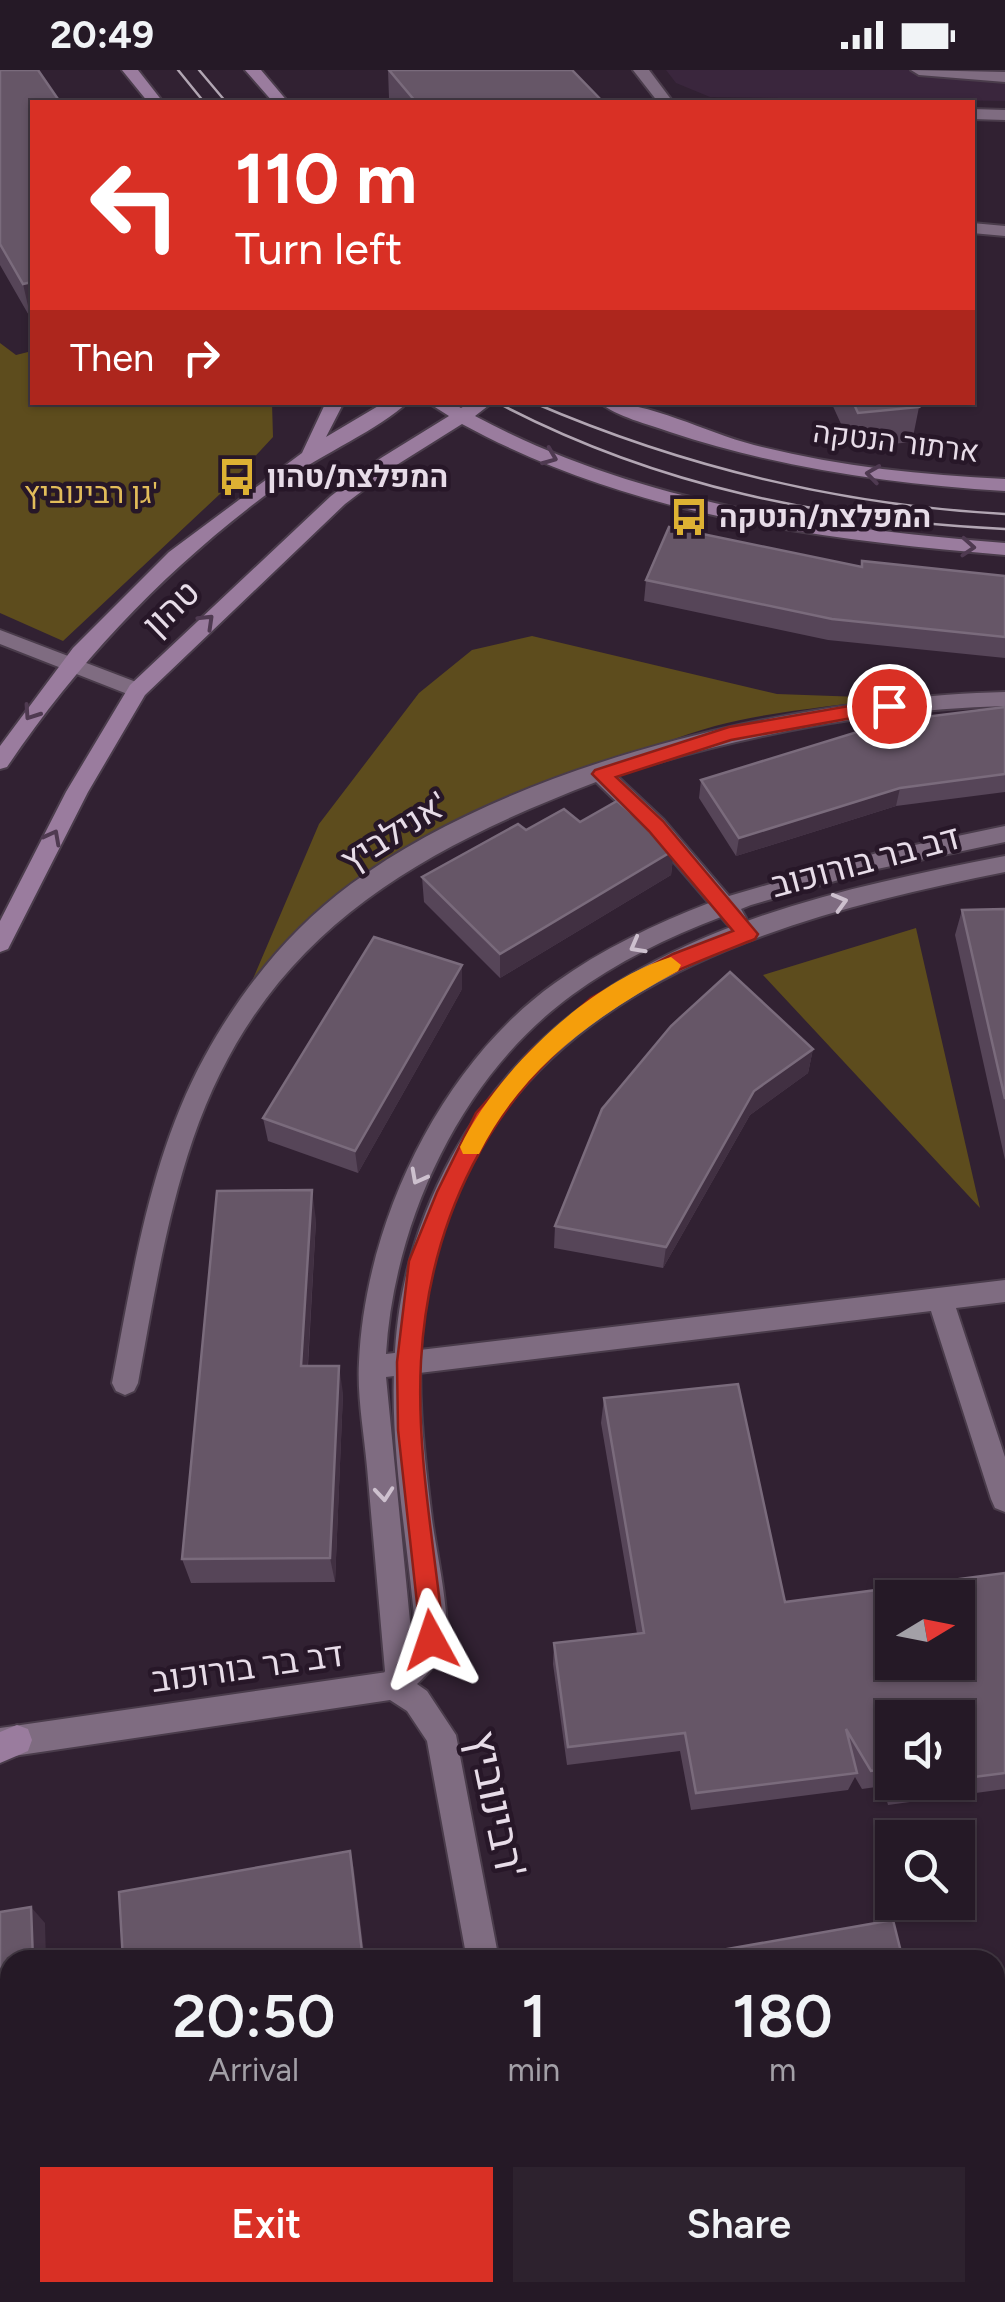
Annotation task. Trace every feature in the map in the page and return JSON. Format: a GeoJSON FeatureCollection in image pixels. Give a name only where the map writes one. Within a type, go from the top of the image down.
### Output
{"type":"FeatureCollection","features":[{"type":"Feature","properties":{"kind":"main road"},"geometry":{"type":"LineString","coordinates":[[130,70],[154,100]]}},
{"type":"Feature","properties":{"kind":"main road"},"geometry":{"type":"LineString","coordinates":[[253,70],[279,100]]}},
{"type":"Feature","properties":{"kind":"main road"},"geometry":{"type":"LineString","coordinates":[[304,460],[333,405]]}},
{"type":"Feature","properties":{"kind":"main road","name":"טהון"},"geometry":{"type":"LineString","coordinates":[[0,762],[66,666],[161,572],[304,460],[394,405]]}},
{"type":"Feature","properties":{"kind":"main road"},"geometry":{"type":"LineString","coordinates":[[441,405],[461,418],[563,463],[698,506],[868,538],[1005,549]]}},
{"type":"Feature","properties":{"kind":"main road","name":"טהון"},"geometry":{"type":"LineString","coordinates":[[0,943],[77,792],[138,690],[338,500],[388,462],[480,405]]}},
{"type":"Feature","properties":{"kind":"main road","name":"ארתור הנטקה"},"geometry":{"type":"LineString","coordinates":[[616,405],[691,434],[764,454],[907,478],[1005,485]]}},
{"type":"Feature","properties":{"kind":"street"},"geometry":{"type":"LineString","coordinates":[[641,70],[664,100]]}},
{"type":"Feature","properties":{"kind":"street"},"geometry":{"type":"LineString","coordinates":[[919,70],[1005,77]]}},
{"type":"Feature","properties":{"kind":"street"},"geometry":{"type":"LineString","coordinates":[[975,114],[1005,115]]}},
{"type":"Feature","properties":{"kind":"street"},"geometry":{"type":"LineString","coordinates":[[975,228],[1005,231]]}},
{"type":"Feature","properties":{"kind":"street"},"geometry":{"type":"LineString","coordinates":[[0,637],[66,666],[138,690]]}},
{"type":"Feature","properties":{"kind":"street","name":"אנילביץ'"},"geometry":{"type":"LineString","coordinates":[[125,1383],[156,1226],[184,1131],[214,1061],[291,950],[381,874],[462,827],[602,774],[729,734],[889,706],[1005,699]]}},
{"type":"Feature","properties":{"kind":"street"},"geometry":{"type":"LineString","coordinates":[[602,774],[656,826],[748,934]]}},
{"type":"Feature","properties":{"kind":"street"},"geometry":{"type":"LineString","coordinates":[[394,1685],[400,1672],[372,1367],[384,1264],[409,1194],[458,1102],[513,1032],[575,981],[659,934],[726,908],[906,853],[1005,834]]}},
{"type":"Feature","properties":{"kind":"street","name":"דב בר בורוכוב"},"geometry":{"type":"LineString","coordinates":[[6,1744],[394,1685],[421,1661],[431,1640],[410,1430],[409,1362],[421,1261],[484,1120],[537,1058],[599,1004],[680,960],[797,914],[925,878],[1005,864]]}},
{"type":"Feature","properties":{"kind":"street"},"geometry":{"type":"LineString","coordinates":[[372,1367],[1005,1290]]}},
{"type":"Feature","properties":{"kind":"street"},"geometry":{"type":"LineString","coordinates":[[940,1298],[1005,1499]]}},
{"type":"Feature","properties":{"kind":"street","name":"רבינוביץ'"},"geometry":{"type":"LineString","coordinates":[[394,1685],[417,1701],[442,1735],[481,1950]]}},
{"type":"Feature","properties":{"kind":"shaded area"},"geometry":{"type":"Polygon","coordinates":[[[666,70],[1005,70],[1005,101],[710,97],[676,83],[666,70]]]}},
{"type":"Feature","properties":{"kind":"green space","name":"גן רבינוביץ'"},"geometry":{"type":"Polygon","coordinates":[[[0,343],[16,355],[30,352],[30,405],[272,405],[273,437],[220,494],[63,641],[0,613],[0,343]]]}},
{"type":"Feature","properties":{"kind":"green space"},"geometry":{"type":"Polygon","coordinates":[[[532,636],[777,694],[889,698],[715,726],[555,781],[452,824],[357,880],[315,914],[277,954],[244,1000],[319,824],[419,693],[472,650],[532,636]]]}},
{"type":"Feature","properties":{"kind":"green space"},"geometry":{"type":"Polygon","coordinates":[[[916,928],[980,1208],[763,975],[916,928]]]}},
{"type":"Feature","properties":{"kind":"building"},"geometry":{"type":"Polygon","coordinates":[[[0,70],[38,70],[59,100],[30,100],[30,282],[23,284],[0,244],[0,70]]]}},
{"type":"Feature","properties":{"kind":"building"},"geometry":{"type":"Polygon","coordinates":[[[389,70],[572,70],[601,100],[414,100],[389,70]]]}},
{"type":"Feature","properties":{"kind":"building"},"geometry":{"type":"Polygon","coordinates":[[[854,405],[919,407],[858,413],[854,405]]]}},
{"type":"Feature","properties":{"kind":"building"},"geometry":{"type":"Polygon","coordinates":[[[669,527],[862,567],[862,561],[1005,576],[1005,637],[832,619],[646,580],[669,527]]]}},
{"type":"Feature","properties":{"kind":"building"},"geometry":{"type":"Polygon","coordinates":[[[1005,707],[1005,774],[900,788],[739,838],[701,780],[893,721],[1005,707]]]}},
{"type":"Feature","properties":{"kind":"building"},"geometry":{"type":"Polygon","coordinates":[[[617,801],[674,850],[500,954],[422,877],[518,824],[526,830],[564,809],[580,822],[617,801]]]}},
{"type":"Feature","properties":{"kind":"building"},"geometry":{"type":"Polygon","coordinates":[[[1005,909],[1005,1099],[962,910],[1005,909]]]}},
{"type":"Feature","properties":{"kind":"building"},"geometry":{"type":"Polygon","coordinates":[[[374,937],[462,965],[355,1151],[263,1118],[374,937]]]}},
{"type":"Feature","properties":{"kind":"building"},"geometry":{"type":"Polygon","coordinates":[[[730,972],[813,1049],[754,1091],[666,1247],[555,1226],[602,1109],[671,1026],[730,972]]]}},
{"type":"Feature","properties":{"kind":"building"},"geometry":{"type":"Polygon","coordinates":[[[312,1190],[301,1366],[339,1366],[330,1558],[182,1559],[217,1191],[312,1190]]]}},
{"type":"Feature","properties":{"kind":"building"},"geometry":{"type":"Polygon","coordinates":[[[738,1384],[785,1602],[875,1590],[875,1680],[975,1680],[975,1580],[952,1580],[1005,1573],[1005,1773],[975,1777],[975,1700],[875,1700],[875,1770],[871,1771],[846,1729],[857,1773],[696,1793],[685,1733],[568,1747],[554,1643],[644,1633],[604,1398],[738,1384]]]}},
{"type":"Feature","properties":{"kind":"building"},"geometry":{"type":"Polygon","coordinates":[[[350,1851],[362,1950],[122,1950],[119,1892],[350,1851]]]}},
{"type":"Feature","properties":{"kind":"building"},"geometry":{"type":"Polygon","coordinates":[[[31,1907],[33,1950],[0,1950],[0,1912],[31,1907]]]}},
{"type":"Feature","properties":{"kind":"building"},"geometry":{"type":"Polygon","coordinates":[[[893,1920],[900,1950],[722,1950],[893,1920]]]}},
{"type":"Feature","properties":{"kind":"tram line"},"geometry":{"type":"LineString","coordinates":[[178,70],[202,100]]}},
{"type":"Feature","properties":{"kind":"tram line"},"geometry":{"type":"LineString","coordinates":[[199,70],[224,100]]}},
{"type":"Feature","properties":{"kind":"tram line"},"geometry":{"type":"LineString","coordinates":[[502,405],[618,456],[743,494],[872,517],[1005,529]]}},
{"type":"Feature","properties":{"kind":"tram line"},"geometry":{"type":"LineString","coordinates":[[539,405],[647,446],[764,479],[883,502],[1005,514]]}},
{"type":"Feature","properties":{"kind":"slow traffic"},"geometry":{"type":"LineString","coordinates":[[471,1147],[484,1120],[537,1058],[599,1004],[671,965]]}},
{"type":"Feature","properties":{"kind":"place","name":"המפלצת/טהון"},"geometry":{"type":"Point","coordinates":[237,477]}},
{"type":"Feature","properties":{"kind":"place","name":"המפלצת/הנטקה"},"geometry":{"type":"Point","coordinates":[689,517]}},
{"type":"Feature","properties":{"kind":"route"},"geometry":{"type":"LineString","coordinates":[[431,1640],[410,1430],[409,1362],[411,1317],[421,1261],[449,1192],[484,1120],[537,1058],[599,1004],[680,960],[748,934],[656,826],[602,774],[729,734],[889,706]]}}]}
